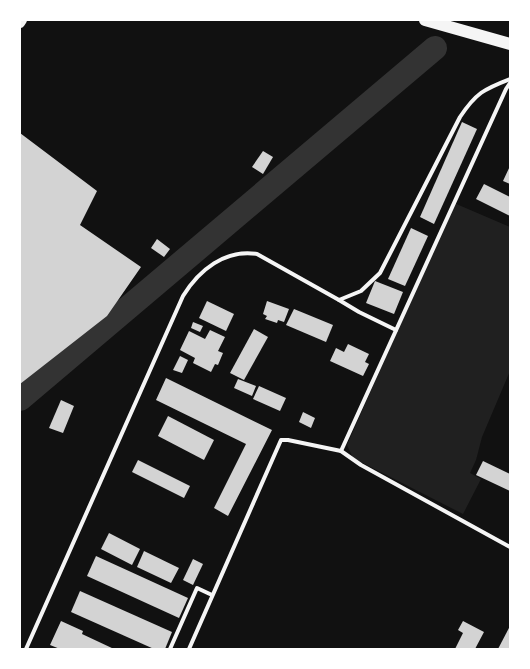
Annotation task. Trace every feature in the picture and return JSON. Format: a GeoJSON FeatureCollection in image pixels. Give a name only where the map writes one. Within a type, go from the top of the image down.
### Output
{"type":"FeatureCollection","features":[{"type":"Feature","properties":{"kind":"main road"},"geometry":{"type":"LineString","coordinates":[[430,21],[510,44]]}},
{"type":"Feature","properties":{"kind":"lane"},"geometry":{"type":"LineString","coordinates":[[339,300],[361,291],[380,274],[470,101],[474,96],[487,88],[510,79]]}},
{"type":"Feature","properties":{"kind":"lane"},"geometry":{"type":"LineString","coordinates":[[341,451],[510,83]]}},
{"type":"Feature","properties":{"kind":"lane"},"geometry":{"type":"LineString","coordinates":[[26,649],[183,296],[191,283],[202,272],[220,260],[244,252],[257,254],[359,312],[396,330]]}},
{"type":"Feature","properties":{"kind":"lane"},"geometry":{"type":"LineString","coordinates":[[189,649],[281,440],[341,451],[360,465],[510,547]]}},
{"type":"Feature","properties":{"kind":"lane"},"geometry":{"type":"LineString","coordinates":[[170,649],[197,588],[212,595]]}},
{"type":"Feature","properties":{"kind":"shaded area"},"geometry":{"type":"Polygon","coordinates":[[[454,203],[510,227],[510,371],[482,437],[476,460],[470,473],[481,479],[463,514],[353,458],[347,445],[454,203]]]}},
{"type":"Feature","properties":{"kind":"building"},"geometry":{"type":"Polygon","coordinates":[[[462,122],[477,129],[434,224],[420,217],[462,122]]]}},
{"type":"Feature","properties":{"kind":"building"},"geometry":{"type":"Polygon","coordinates":[[[20,133],[97,191],[80,225],[141,267],[107,316],[20,384],[20,133]]]}},
{"type":"Feature","properties":{"kind":"building"},"geometry":{"type":"Polygon","coordinates":[[[263,151],[273,157],[263,174],[252,167],[263,151]]]}},
{"type":"Feature","properties":{"kind":"building"},"geometry":{"type":"Polygon","coordinates":[[[510,166],[510,184],[503,181],[510,166]]]}},
{"type":"Feature","properties":{"kind":"building"},"geometry":{"type":"Polygon","coordinates":[[[484,184],[510,197],[510,216],[476,199],[484,184]]]}},
{"type":"Feature","properties":{"kind":"building"},"geometry":{"type":"Polygon","coordinates":[[[411,228],[428,236],[405,286],[388,279],[411,228]]]}},
{"type":"Feature","properties":{"kind":"building"},"geometry":{"type":"Polygon","coordinates":[[[157,239],[170,249],[164,257],[151,248],[157,239]]]}},
{"type":"Feature","properties":{"kind":"building"},"geometry":{"type":"Polygon","coordinates":[[[375,281],[403,292],[394,314],[366,303],[375,281]]]}},
{"type":"Feature","properties":{"kind":"building"},"geometry":{"type":"Polygon","coordinates":[[[207,301],[234,314],[226,331],[199,318],[207,301]]]}},
{"type":"Feature","properties":{"kind":"building"},"geometry":{"type":"Polygon","coordinates":[[[267,301],[289,309],[284,322],[278,320],[277,323],[265,319],[267,316],[263,314],[267,301]]]}},
{"type":"Feature","properties":{"kind":"building"},"geometry":{"type":"Polygon","coordinates":[[[294,309],[333,325],[326,342],[286,325],[294,309]]]}},
{"type":"Feature","properties":{"kind":"building"},"geometry":{"type":"Polygon","coordinates":[[[193,322],[203,326],[200,332],[191,328],[193,322]]]}},
{"type":"Feature","properties":{"kind":"building"},"geometry":{"type":"Polygon","coordinates":[[[254,329],[268,337],[244,380],[230,373],[254,329]]]}},
{"type":"Feature","properties":{"kind":"building"},"geometry":{"type":"Polygon","coordinates":[[[210,330],[225,337],[218,351],[223,353],[218,365],[215,364],[211,372],[193,363],[195,358],[180,350],[189,331],[205,339],[210,330]]]}},
{"type":"Feature","properties":{"kind":"building"},"geometry":{"type":"Polygon","coordinates":[[[348,344],[369,354],[365,362],[369,364],[363,376],[330,361],[336,348],[344,352],[348,344]]]}},
{"type":"Feature","properties":{"kind":"building"},"geometry":{"type":"Polygon","coordinates":[[[180,356],[188,360],[182,373],[173,370],[180,356]]]}},
{"type":"Feature","properties":{"kind":"building"},"geometry":{"type":"Polygon","coordinates":[[[166,378],[272,430],[228,516],[214,508],[246,444],[156,400],[166,378]]]}},
{"type":"Feature","properties":{"kind":"building"},"geometry":{"type":"Polygon","coordinates":[[[238,379],[256,386],[252,396],[234,388],[238,379]]]}},
{"type":"Feature","properties":{"kind":"building"},"geometry":{"type":"Polygon","coordinates":[[[259,386],[286,398],[280,411],[253,399],[259,386]]]}},
{"type":"Feature","properties":{"kind":"building"},"geometry":{"type":"Polygon","coordinates":[[[61,400],[74,406],[63,433],[49,428],[61,400]]]}},
{"type":"Feature","properties":{"kind":"building"},"geometry":{"type":"Polygon","coordinates":[[[303,412],[315,418],[311,428],[299,422],[303,412]]]}},
{"type":"Feature","properties":{"kind":"building"},"geometry":{"type":"Polygon","coordinates":[[[168,416],[214,440],[204,460],[158,436],[168,416]]]}},
{"type":"Feature","properties":{"kind":"building"},"geometry":{"type":"Polygon","coordinates":[[[138,460],[190,486],[184,498],[132,472],[138,460]]]}},
{"type":"Feature","properties":{"kind":"building"},"geometry":{"type":"Polygon","coordinates":[[[483,461],[510,474],[510,491],[476,475],[483,461]]]}},
{"type":"Feature","properties":{"kind":"building"},"geometry":{"type":"Polygon","coordinates":[[[109,533],[140,549],[132,565],[101,549],[109,533]]]}},
{"type":"Feature","properties":{"kind":"building"},"geometry":{"type":"Polygon","coordinates":[[[144,551],[179,568],[171,583],[137,567],[144,551]]]}},
{"type":"Feature","properties":{"kind":"building"},"geometry":{"type":"Polygon","coordinates":[[[96,556],[188,598],[179,618],[87,576],[96,556]]]}},
{"type":"Feature","properties":{"kind":"building"},"geometry":{"type":"Polygon","coordinates":[[[193,559],[203,564],[193,585],[183,580],[193,559]]]}},
{"type":"Feature","properties":{"kind":"building"},"geometry":{"type":"Polygon","coordinates":[[[80,591],[172,632],[165,649],[154,649],[71,612],[80,591]]]}},
{"type":"Feature","properties":{"kind":"building"},"geometry":{"type":"Polygon","coordinates":[[[61,621],[83,631],[82,634],[114,649],[60,649],[50,645],[61,621]]]}},
{"type":"Feature","properties":{"kind":"building"},"geometry":{"type":"Polygon","coordinates":[[[463,621],[484,632],[475,649],[455,649],[463,633],[458,630],[463,621]]]}},
{"type":"Feature","properties":{"kind":"building"},"geometry":{"type":"Polygon","coordinates":[[[510,626],[510,649],[498,649],[510,626]]]}},
{"type":"Feature","properties":{"kind":"waterway"},"geometry":{"type":"LineString","coordinates":[[20,399],[435,48]]}}]}
